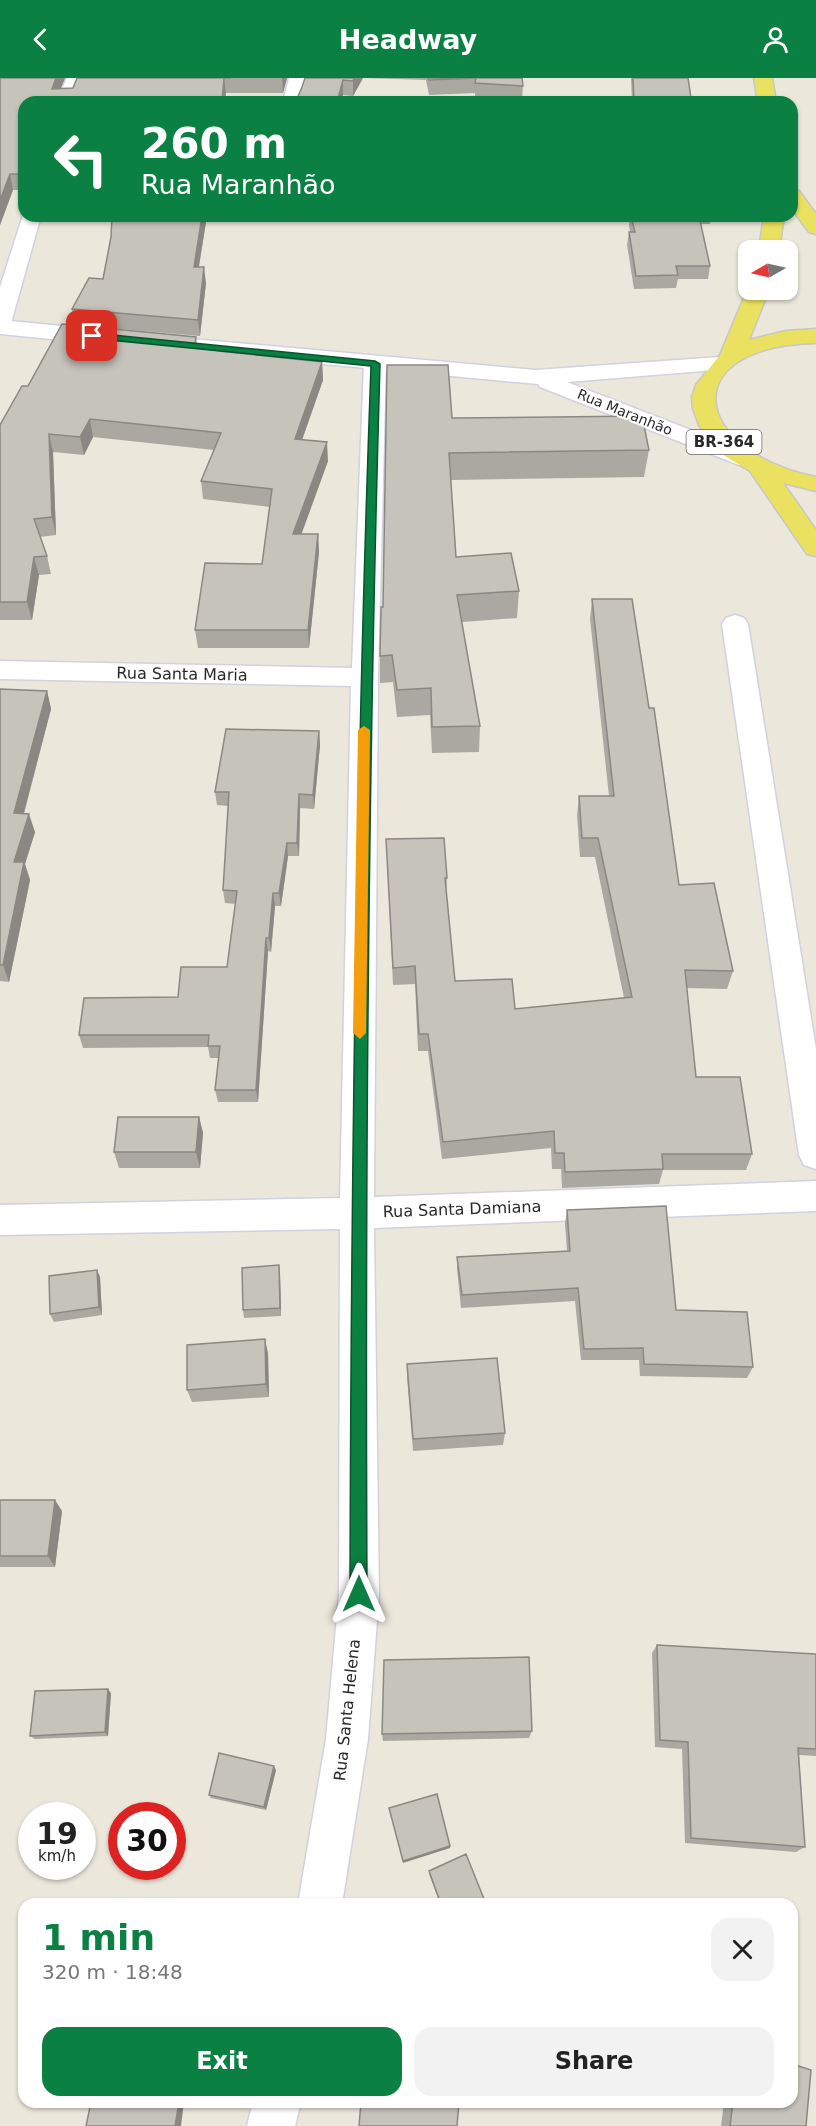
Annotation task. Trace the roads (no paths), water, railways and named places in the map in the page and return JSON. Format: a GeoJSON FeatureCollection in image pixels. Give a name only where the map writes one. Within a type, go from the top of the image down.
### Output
{"type":"FeatureCollection","features":[{"type":"Feature","properties":{"kind":"main road"},"geometry":{"type":"LineString","coordinates":[[763,78],[766,96]]}},
{"type":"Feature","properties":{"kind":"main road"},"geometry":{"type":"LineString","coordinates":[[798,203],[816,228]]}},
{"type":"Feature","properties":{"kind":"main road"},"geometry":{"type":"LineString","coordinates":[[770,240],[773,222]]}},
{"type":"Feature","properties":{"kind":"main road","name":"BR-364"},"geometry":{"type":"LineString","coordinates":[[753,300],[726,360],[704,389],[703,407],[711,426],[726,444],[753,464],[798,481],[816,484]]}},
{"type":"Feature","properties":{"kind":"main road"},"geometry":{"type":"LineString","coordinates":[[726,360],[761,342],[798,336],[816,336]]}},
{"type":"Feature","properties":{"kind":"main road","name":"BR-364"},"geometry":{"type":"LineString","coordinates":[[753,464],[816,548]]}},
{"type":"Feature","properties":{"kind":"street"},"geometry":{"type":"LineString","coordinates":[[68,96],[76,78]]}},
{"type":"Feature","properties":{"kind":"street"},"geometry":{"type":"LineString","coordinates":[[294,96],[298,78]]}},
{"type":"Feature","properties":{"kind":"street"},"geometry":{"type":"LineString","coordinates":[[0,325],[29,222]]}},
{"type":"Feature","properties":{"kind":"street","name":"Rua Maranhão"},"geometry":{"type":"LineString","coordinates":[[0,325],[375,364],[536,377],[726,360]]}},
{"type":"Feature","properties":{"kind":"street","name":"Rua Santa Helena"},"geometry":{"type":"LineString","coordinates":[[321,1898],[347,1739],[359,1594],[357,1213],[365,677],[375,364]]}},
{"type":"Feature","properties":{"kind":"street","name":"Rua Maranhão"},"geometry":{"type":"LineString","coordinates":[[536,377],[753,464]]}},
{"type":"Feature","properties":{"kind":"street"},"geometry":{"type":"LineString","coordinates":[[735,624],[816,1155]]}},
{"type":"Feature","properties":{"kind":"street","name":"Rua Santa Maria"},"geometry":{"type":"LineString","coordinates":[[0,670],[365,677]]}},
{"type":"Feature","properties":{"kind":"street","name":"Rua Santa Damiana"},"geometry":{"type":"LineString","coordinates":[[0,1220],[357,1213],[816,1196]]}},
{"type":"Feature","properties":{"kind":"street"},"geometry":{"type":"LineString","coordinates":[[271,2126],[275,2108]]}}]}
